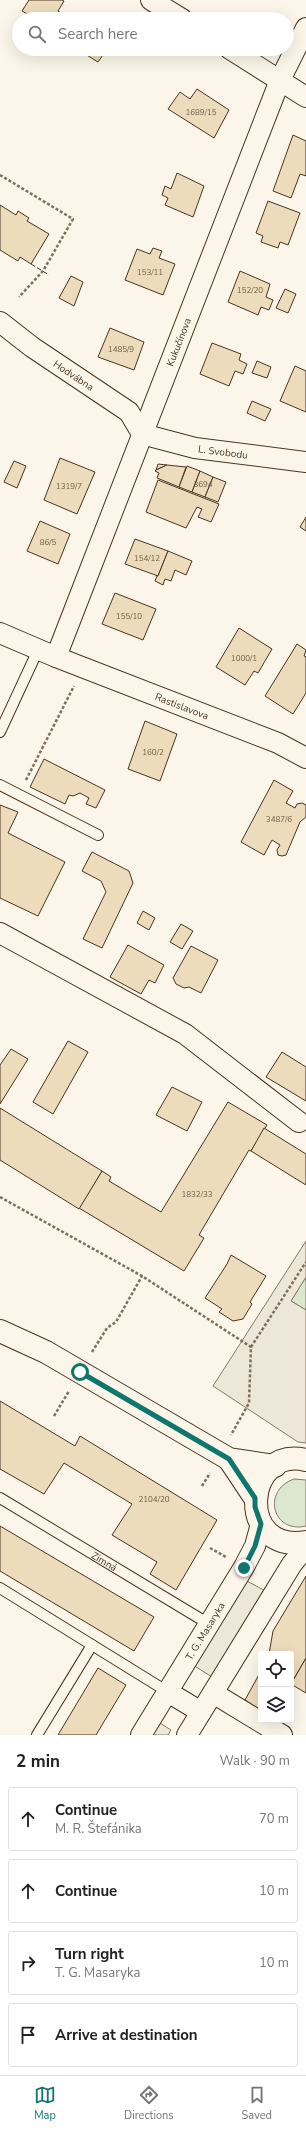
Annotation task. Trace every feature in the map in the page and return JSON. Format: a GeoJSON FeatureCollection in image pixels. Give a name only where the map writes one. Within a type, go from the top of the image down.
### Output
{"type":"FeatureCollection","features":[{"type":"Feature","properties":{"kind":"street"},"geometry":{"type":"LineString","coordinates":[[151,0],[171,12]]}},
{"type":"Feature","properties":{"kind":"street","name":"Kukučínova"},"geometry":{"type":"LineString","coordinates":[[294,52],[306,28]]}},
{"type":"Feature","properties":{"kind":"street"},"geometry":{"type":"LineString","coordinates":[[241,56],[306,97]]}},
{"type":"Feature","properties":{"kind":"street","name":"Kukučínova"},"geometry":{"type":"LineString","coordinates":[[47,653],[142,434],[280,80],[292,56]]}},
{"type":"Feature","properties":{"kind":"street","name":"Hodvábna"},"geometry":{"type":"LineString","coordinates":[[0,322],[32,347],[128,412],[142,434]]}},
{"type":"Feature","properties":{"kind":"street","name":"L. Svobodu"},"geometry":{"type":"LineString","coordinates":[[142,434],[195,448],[306,462]]}},
{"type":"Feature","properties":{"kind":"street","name":"Rastislavova"},"geometry":{"type":"LineString","coordinates":[[0,634],[278,743],[306,758]]}},
{"type":"Feature","properties":{"kind":"street"},"geometry":{"type":"LineString","coordinates":[[0,933],[185,1034],[299,1122]]}},
{"type":"Feature","properties":{"kind":"street"},"geometry":{"type":"LineString","coordinates":[[0,1331],[46,1352],[223,1456],[275,1466]]}},
{"type":"Feature","properties":{"kind":"street"},"geometry":{"type":"LineString","coordinates":[[223,1456],[255,1498]]}},
{"type":"Feature","properties":{"kind":"street"},"geometry":{"type":"LineString","coordinates":[[306,1460],[293,1459],[268,1470],[259,1483],[255,1498],[255,1507],[261,1524],[270,1534],[283,1541],[297,1544],[306,1542]]}},
{"type":"Feature","properties":{"kind":"street","name":"T. G. Masaryka"},"geometry":{"type":"LineString","coordinates":[[141,1735],[255,1546],[261,1524]]}},
{"type":"Feature","properties":{"kind":"street"},"geometry":{"type":"LineString","coordinates":[[187,1735],[292,1564],[306,1548]]}},
{"type":"Feature","properties":{"kind":"street"},"geometry":{"type":"LineString","coordinates":[[168,1692],[201,1712]]}},
{"type":"Feature","properties":{"kind":"street"},"geometry":{"type":"LineString","coordinates":[[213,1693],[282,1735]]}},
{"type":"Feature","properties":{"kind":"lane"},"geometry":{"type":"LineString","coordinates":[[0,732],[47,653]]}},
{"type":"Feature","properties":{"kind":"lane"},"geometry":{"type":"LineString","coordinates":[[0,785],[98,835]]}},
{"type":"Feature","properties":{"kind":"lane","name":"Zimná"},"geometry":{"type":"LineString","coordinates":[[0,1498],[209,1624]]}},
{"type":"Feature","properties":{"kind":"lane"},"geometry":{"type":"LineString","coordinates":[[0,1588],[168,1692]]}},
{"type":"Feature","properties":{"kind":"lane"},"geometry":{"type":"LineString","coordinates":[[37,1735],[92,1645]]}},
{"type":"Feature","properties":{"kind":"path"},"geometry":{"type":"LineString","coordinates":[[0,175],[73,219],[43,272],[19,297]]}},
{"type":"Feature","properties":{"kind":"path"},"geometry":{"type":"LineString","coordinates":[[19,795],[74,685]]}},
{"type":"Feature","properties":{"kind":"path"},"geometry":{"type":"LineString","coordinates":[[0,1197],[142,1276],[251,1346]]}},
{"type":"Feature","properties":{"kind":"path"},"geometry":{"type":"LineString","coordinates":[[202,1486],[223,1456],[249,1403],[251,1346],[306,1262]]}},
{"type":"Feature","properties":{"kind":"path"},"geometry":{"type":"LineString","coordinates":[[92,1353],[107,1328],[116,1322],[142,1276]]}},
{"type":"Feature","properties":{"kind":"path"},"geometry":{"type":"LineString","coordinates":[[54,1416],[74,1384]]}},
{"type":"Feature","properties":{"kind":"path"},"geometry":{"type":"LineString","coordinates":[[210,1548],[232,1560]]}},
{"type":"Feature","properties":{"kind":"green space"},"geometry":{"type":"Polygon","coordinates":[[[306,1277],[306,1310],[291,1301],[306,1277]]]}},
{"type":"Feature","properties":{"kind":"green space"},"geometry":{"type":"Polygon","coordinates":[[[294,1479],[306,1480],[306,1526],[295,1527],[286,1524],[279,1518],[275,1510],[277,1493],[284,1485],[294,1479]]]}},
{"type":"Feature","properties":{"kind":"shaded area"},"geometry":{"type":"Polygon","coordinates":[[[306,1241],[306,1277],[291,1301],[306,1310],[306,1443],[298,1442],[213,1386],[306,1241]]]}},
{"type":"Feature","properties":{"kind":"shaded area"},"geometry":{"type":"Polygon","coordinates":[[[245,1580],[273,1595],[220,1682],[193,1665],[245,1580]]]}},
{"type":"Feature","properties":{"kind":"shaded area"},"geometry":{"type":"Polygon","coordinates":[[[152,1718],[171,1730],[168,1735],[141,1735],[152,1718]]]}},
{"type":"Feature","properties":{"kind":"building"},"geometry":{"type":"Polygon","coordinates":[[[29,0],[64,1],[58,11],[59,12],[22,11],[29,0]]]}},
{"type":"Feature","properties":{"kind":"building"},"geometry":{"type":"Polygon","coordinates":[[[88,56],[102,56],[98,62],[88,56]]]}},
{"type":"Feature","properties":{"kind":"building"},"geometry":{"type":"Polygon","coordinates":[[[197,89],[229,110],[214,138],[168,109],[180,92],[190,99],[197,89]]]}},
{"type":"Feature","properties":{"kind":"building"},"geometry":{"type":"Polygon","coordinates":[[[293,135],[306,141],[306,176],[300,174],[291,198],[273,191],[293,135]]]}},
{"type":"Feature","properties":{"kind":"building"},"geometry":{"type":"Polygon","coordinates":[[[177,173],[204,186],[193,217],[165,205],[168,198],[162,195],[165,186],[171,189],[177,173]]]}},
{"type":"Feature","properties":{"kind":"building"},"geometry":{"type":"Polygon","coordinates":[[[268,201],[300,213],[288,245],[280,242],[278,248],[261,242],[263,236],[256,233],[268,201]]]}},
{"type":"Feature","properties":{"kind":"building"},"geometry":{"type":"Polygon","coordinates":[[[0,205],[16,215],[18,211],[29,218],[27,221],[49,234],[31,264],[20,257],[18,261],[0,250],[0,205]]]}},
{"type":"Feature","properties":{"kind":"building"},"geometry":{"type":"Polygon","coordinates":[[[153,248],[162,251],[159,258],[175,264],[163,295],[125,280],[137,249],[150,254],[153,248]]]}},
{"type":"Feature","properties":{"kind":"building"},"geometry":{"type":"Polygon","coordinates":[[[240,271],[270,284],[266,297],[273,300],[269,310],[261,307],[258,315],[228,302],[240,271]]]}},
{"type":"Feature","properties":{"kind":"building"},"geometry":{"type":"Polygon","coordinates":[[[71,276],[83,282],[74,306],[59,298],[71,276]]]}},
{"type":"Feature","properties":{"kind":"building"},"geometry":{"type":"Polygon","coordinates":[[[285,289],[296,294],[288,313],[276,308],[285,289]]]}},
{"type":"Feature","properties":{"kind":"building"},"geometry":{"type":"Polygon","coordinates":[[[110,328],[144,342],[134,370],[98,357],[110,328]]]}},
{"type":"Feature","properties":{"kind":"building"},"geometry":{"type":"Polygon","coordinates":[[[212,343],[241,354],[239,360],[247,364],[243,374],[235,371],[229,386],[200,374],[212,343]]]}},
{"type":"Feature","properties":{"kind":"building"},"geometry":{"type":"Polygon","coordinates":[[[257,361],[271,367],[267,378],[252,373],[257,361]]]}},
{"type":"Feature","properties":{"kind":"building"},"geometry":{"type":"Polygon","coordinates":[[[295,366],[306,371],[306,412],[280,401],[295,366]]]}},
{"type":"Feature","properties":{"kind":"building"},"geometry":{"type":"Polygon","coordinates":[[[252,401],[271,409],[265,421],[247,413],[252,401]]]}},
{"type":"Feature","properties":{"kind":"building"},"geometry":{"type":"Polygon","coordinates":[[[60,458],[95,472],[77,514],[44,500],[60,458]]]}},
{"type":"Feature","properties":{"kind":"building"},"geometry":{"type":"Polygon","coordinates":[[[14,461],[26,466],[17,488],[4,482],[14,461]]]}},
{"type":"Feature","properties":{"kind":"building"},"geometry":{"type":"Polygon","coordinates":[[[158,464],[167,465],[156,470],[158,464]]]}},
{"type":"Feature","properties":{"kind":"building"},"geometry":{"type":"Polygon","coordinates":[[[167,465],[186,467],[179,487],[157,478],[159,473],[155,471],[167,465]]]}},
{"type":"Feature","properties":{"kind":"building"},"geometry":{"type":"Polygon","coordinates":[[[187,466],[200,471],[192,492],[179,487],[187,466]]]}},
{"type":"Feature","properties":{"kind":"building"},"geometry":{"type":"Polygon","coordinates":[[[200,471],[213,477],[205,497],[192,492],[200,471]]]}},
{"type":"Feature","properties":{"kind":"building"},"geometry":{"type":"Polygon","coordinates":[[[213,477],[226,482],[218,502],[205,497],[213,477]]]}},
{"type":"Feature","properties":{"kind":"building"},"geometry":{"type":"Polygon","coordinates":[[[158,480],[219,504],[211,522],[198,517],[202,509],[197,507],[186,528],[146,512],[158,480]]]}},
{"type":"Feature","properties":{"kind":"building"},"geometry":{"type":"Polygon","coordinates":[[[306,517],[306,531],[300,527],[306,517]]]}},
{"type":"Feature","properties":{"kind":"building"},"geometry":{"type":"Polygon","coordinates":[[[40,521],[70,534],[58,564],[27,551],[40,521]]]}},
{"type":"Feature","properties":{"kind":"building"},"geometry":{"type":"Polygon","coordinates":[[[135,539],[168,551],[158,576],[125,564],[135,539]]]}},
{"type":"Feature","properties":{"kind":"building"},"geometry":{"type":"Polygon","coordinates":[[[168,551],[192,561],[186,575],[175,570],[171,581],[165,579],[163,585],[155,581],[168,551]]]}},
{"type":"Feature","properties":{"kind":"building"},"geometry":{"type":"Polygon","coordinates":[[[115,593],[156,609],[143,640],[102,624],[115,593]]]}},
{"type":"Feature","properties":{"kind":"building"},"geometry":{"type":"Polygon","coordinates":[[[239,628],[272,649],[258,673],[254,671],[245,685],[216,667],[239,628]]]}},
{"type":"Feature","properties":{"kind":"building"},"geometry":{"type":"Polygon","coordinates":[[[297,644],[306,650],[304,656],[306,657],[306,693],[293,714],[265,696],[297,644]]]}},
{"type":"Feature","properties":{"kind":"building"},"geometry":{"type":"Polygon","coordinates":[[[145,721],[177,734],[160,781],[128,769],[145,721]]]}},
{"type":"Feature","properties":{"kind":"building"},"geometry":{"type":"Polygon","coordinates":[[[44,759],[105,790],[96,808],[86,804],[89,798],[80,793],[73,796],[69,795],[65,804],[30,787],[44,759]]]}},
{"type":"Feature","properties":{"kind":"building"},"geometry":{"type":"Polygon","coordinates":[[[274,780],[293,791],[286,803],[295,808],[297,804],[302,803],[306,805],[306,817],[300,822],[286,855],[282,856],[278,855],[277,850],[280,845],[272,840],[264,855],[241,842],[274,780]]]}},
{"type":"Feature","properties":{"kind":"building"},"geometry":{"type":"Polygon","coordinates":[[[0,805],[18,812],[8,833],[65,862],[38,916],[0,898],[0,805]]]}},
{"type":"Feature","properties":{"kind":"building"},"geometry":{"type":"Polygon","coordinates":[[[92,852],[129,871],[133,883],[102,948],[83,939],[106,892],[101,881],[82,871],[92,852]]]}},
{"type":"Feature","properties":{"kind":"building"},"geometry":{"type":"Polygon","coordinates":[[[143,911],[155,918],[149,930],[137,923],[143,911]]]}},
{"type":"Feature","properties":{"kind":"building"},"geometry":{"type":"Polygon","coordinates":[[[181,924],[193,931],[182,949],[170,942],[181,924]]]}},
{"type":"Feature","properties":{"kind":"building"},"geometry":{"type":"Polygon","coordinates":[[[128,945],[164,965],[155,983],[149,980],[141,994],[110,977],[128,945]]]}},
{"type":"Feature","properties":{"kind":"building"},"geometry":{"type":"Polygon","coordinates":[[[191,946],[218,960],[201,993],[189,987],[184,988],[176,984],[173,978],[191,946]]]}},
{"type":"Feature","properties":{"kind":"building"},"geometry":{"type":"Polygon","coordinates":[[[68,1041],[88,1052],[53,1114],[33,1102],[68,1041]]]}},
{"type":"Feature","properties":{"kind":"building"},"geometry":{"type":"Polygon","coordinates":[[[11,1049],[28,1059],[0,1104],[0,1065],[11,1049]]]}},
{"type":"Feature","properties":{"kind":"building"},"geometry":{"type":"Polygon","coordinates":[[[282,1052],[306,1067],[306,1101],[266,1077],[282,1052]]]}},
{"type":"Feature","properties":{"kind":"building"},"geometry":{"type":"Polygon","coordinates":[[[172,1087],[202,1102],[187,1131],[156,1115],[172,1087]]]}},
{"type":"Feature","properties":{"kind":"building"},"geometry":{"type":"Polygon","coordinates":[[[228,1102],[267,1125],[251,1151],[249,1150],[199,1235],[204,1238],[184,1271],[79,1208],[102,1171],[111,1177],[109,1181],[161,1212],[228,1102]]]}},
{"type":"Feature","properties":{"kind":"building"},"geometry":{"type":"Polygon","coordinates":[[[0,1108],[102,1171],[79,1209],[0,1160],[0,1108]]]}},
{"type":"Feature","properties":{"kind":"building"},"geometry":{"type":"Polygon","coordinates":[[[264,1128],[306,1154],[306,1185],[251,1151],[264,1128]]]}},
{"type":"Feature","properties":{"kind":"building"},"geometry":{"type":"Polygon","coordinates":[[[231,1255],[266,1276],[250,1302],[252,1304],[243,1319],[233,1321],[219,1312],[222,1309],[205,1298],[227,1264],[231,1255]]]}},
{"type":"Feature","properties":{"kind":"building"},"geometry":{"type":"Polygon","coordinates":[[[0,1401],[75,1446],[80,1436],[217,1520],[176,1590],[150,1574],[157,1562],[112,1535],[132,1504],[64,1463],[44,1494],[0,1469],[0,1401]]]}},
{"type":"Feature","properties":{"kind":"building"},"geometry":{"type":"Polygon","coordinates":[[[0,1526],[154,1617],[134,1651],[0,1571],[0,1526]]]}},
{"type":"Feature","properties":{"kind":"building"},"geometry":{"type":"Polygon","coordinates":[[[306,1576],[306,1658],[294,1679],[294,1651],[270,1651],[273,1631],[306,1576]]]}},
{"type":"Feature","properties":{"kind":"building"},"geometry":{"type":"Polygon","coordinates":[[[306,1658],[306,1693],[294,1686],[294,1679],[306,1658]]]}},
{"type":"Feature","properties":{"kind":"building"},"geometry":{"type":"Polygon","coordinates":[[[98,1668],[126,1685],[96,1735],[58,1735],[98,1668]]]}},
{"type":"Feature","properties":{"kind":"building"},"geometry":{"type":"Polygon","coordinates":[[[258,1676],[258,1709],[245,1700],[258,1676]]]}},
{"type":"Feature","properties":{"kind":"fence"},"geometry":{"type":"LineString","coordinates":[[31,264],[49,275]]}},
{"type":"Feature","properties":{"kind":"route"},"geometry":{"type":"LineString","coordinates":[[80,1372],[229,1459],[255,1498],[255,1507],[261,1524],[255,1546],[244,1568]]}}]}
